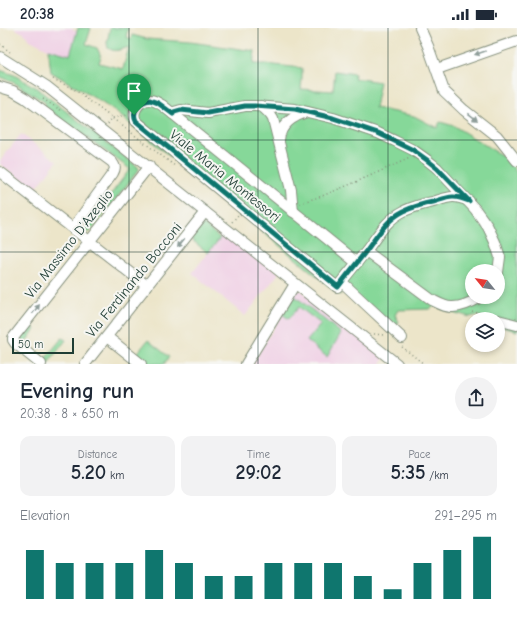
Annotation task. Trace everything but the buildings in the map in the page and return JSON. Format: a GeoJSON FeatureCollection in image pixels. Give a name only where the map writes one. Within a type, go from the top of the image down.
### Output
{"type":"FeatureCollection","features":[{"type":"Feature","properties":{"kind":"street"},"geometry":{"type":"LineString","coordinates":[[420,28],[444,90],[464,110],[497,136],[517,161]]}},
{"type":"Feature","properties":{"kind":"street"},"geometry":{"type":"LineString","coordinates":[[437,69],[517,41]]}},
{"type":"Feature","properties":{"kind":"street"},"geometry":{"type":"LineString","coordinates":[[0,58],[46,86],[149,166],[397,364]]}},
{"type":"Feature","properties":{"kind":"street"},"geometry":{"type":"LineString","coordinates":[[0,63],[23,72]]}},
{"type":"Feature","properties":{"kind":"street"},"geometry":{"type":"LineString","coordinates":[[0,87],[14,91],[25,98],[108,159],[115,166],[113,172],[73,228]]}},
{"type":"Feature","properties":{"kind":"street","name":"Viale Maria Montessori"},"geometry":{"type":"LineString","coordinates":[[357,263],[293,208],[262,186],[158,103],[150,100],[145,101],[136,108],[134,112],[136,121],[240,213],[359,298],[402,338]]}},
{"type":"Feature","properties":{"kind":"street"},"geometry":{"type":"LineString","coordinates":[[173,114],[174,112],[181,110],[208,113],[245,106],[295,109],[333,118],[378,133],[427,160],[437,168],[469,201],[488,227],[500,257],[499,264]]}},
{"type":"Feature","properties":{"kind":"street"},"geometry":{"type":"LineString","coordinates":[[261,106],[270,113],[273,119],[291,190],[293,208]]}},
{"type":"Feature","properties":{"kind":"street"},"geometry":{"type":"LineString","coordinates":[[279,140],[279,135],[284,126],[296,117],[307,112]]}},
{"type":"Feature","properties":{"kind":"street","name":"Via Massimo D’Azeglio"},"geometry":{"type":"LineString","coordinates":[[41,364],[14,343],[14,337],[149,166]]}},
{"type":"Feature","properties":{"kind":"street"},"geometry":{"type":"LineString","coordinates":[[1,173],[147,286]]}},
{"type":"Feature","properties":{"kind":"street"},"geometry":{"type":"LineString","coordinates":[[340,284],[384,226],[403,212],[414,207],[450,197],[459,197],[469,201]]}},
{"type":"Feature","properties":{"kind":"street","name":"Via Ferdinando Bocconi"},"geometry":{"type":"LineString","coordinates":[[85,364],[206,212]]}},
{"type":"Feature","properties":{"kind":"street"},"geometry":{"type":"LineString","coordinates":[[366,251],[432,300],[442,305],[453,307],[465,304]]}},
{"type":"Feature","properties":{"kind":"street"},"geometry":{"type":"LineString","coordinates":[[246,364],[295,284]]}},
{"type":"Feature","properties":{"kind":"street"},"geometry":{"type":"LineString","coordinates":[[505,321],[517,325]]}},
{"type":"Feature","properties":{"kind":"street"},"geometry":{"type":"LineString","coordinates":[[107,337],[141,364]]}},
{"type":"Feature","properties":{"kind":"path"},"geometry":{"type":"LineString","coordinates":[[0,44],[11,53]]}},
{"type":"Feature","properties":{"kind":"path"},"geometry":{"type":"LineString","coordinates":[[48,77],[74,89],[176,167]]}},
{"type":"Feature","properties":{"kind":"path"},"geometry":{"type":"LineString","coordinates":[[108,124],[112,118],[125,115],[134,115]]}},
{"type":"Feature","properties":{"kind":"path"},"geometry":{"type":"LineString","coordinates":[[293,208],[418,154]]}},
{"type":"Feature","properties":{"kind":"path"},"geometry":{"type":"LineString","coordinates":[[240,213],[262,186]]}},
{"type":"Feature","properties":{"kind":"path"},"geometry":{"type":"LineString","coordinates":[[453,307],[472,312]]}},
{"type":"Feature","properties":{"kind":"shaded area"},"geometry":{"type":"Polygon","coordinates":[[[14,28],[73,28],[73,30],[77,31],[70,55],[48,49],[30,40],[25,34],[14,28]]]}},
{"type":"Feature","properties":{"kind":"shaded area"},"geometry":{"type":"Polygon","coordinates":[[[21,134],[57,161],[35,190],[0,164],[0,161],[21,134]]]}},
{"type":"Feature","properties":{"kind":"shaded area"},"geometry":{"type":"Polygon","coordinates":[[[226,230],[279,273],[245,316],[192,273],[226,230]]]}},
{"type":"Feature","properties":{"kind":"shaded area"},"geometry":{"type":"Polygon","coordinates":[[[298,288],[385,356],[381,364],[252,364],[298,288]]]}},
{"type":"Feature","properties":{"kind":"green space"},"geometry":{"type":"Polygon","coordinates":[[[78,28],[91,28],[86,44],[97,48],[101,56],[99,63],[123,69],[129,47],[113,50],[108,48],[107,43],[110,28],[128,28],[126,37],[131,39],[132,35],[147,39],[190,42],[255,51],[253,64],[302,68],[301,89],[333,91],[335,71],[355,74],[354,78],[380,82],[375,108],[414,116],[437,128],[440,122],[454,126],[501,155],[510,163],[517,173],[517,331],[505,328],[505,312],[465,312],[465,316],[459,315],[434,306],[430,309],[398,310],[395,315],[399,322],[396,326],[378,320],[343,290],[340,295],[117,113],[51,72],[48,49],[70,55],[78,28]]]}},
{"type":"Feature","properties":{"kind":"green space"},"geometry":{"type":"Polygon","coordinates":[[[0,70],[14,75],[35,87],[138,167],[139,170],[90,232],[84,230],[130,169],[44,106],[46,103],[15,83],[0,77],[0,70]]]}},
{"type":"Feature","properties":{"kind":"green space"},"geometry":{"type":"Polygon","coordinates":[[[203,224],[220,238],[208,253],[191,239],[203,224]]]}},
{"type":"Feature","properties":{"kind":"green space"},"geometry":{"type":"Polygon","coordinates":[[[293,297],[296,297],[341,333],[327,357],[307,341],[321,324],[299,307],[289,319],[282,314],[293,297]]]}},
{"type":"Feature","properties":{"kind":"green space"},"geometry":{"type":"Polygon","coordinates":[[[30,325],[35,329],[24,344],[19,340],[30,325]]]}},
{"type":"Feature","properties":{"kind":"green space"},"geometry":{"type":"Polygon","coordinates":[[[62,338],[66,340],[48,363],[44,360],[62,338]]]}},
{"type":"Feature","properties":{"kind":"green space"},"geometry":{"type":"Polygon","coordinates":[[[148,340],[169,357],[164,364],[144,364],[135,356],[148,340]]]}},
{"type":"Feature","properties":{"kind":"route"},"geometry":{"type":"LineString","coordinates":[[150,100],[162,105],[173,114],[174,112],[181,110],[208,113],[245,106],[255,106],[295,109],[333,118],[378,133],[413,150],[437,168],[469,201],[459,197],[450,197],[414,207],[403,212],[384,226],[338,287],[136,121],[134,115],[136,108],[140,104],[150,100]]}}]}
